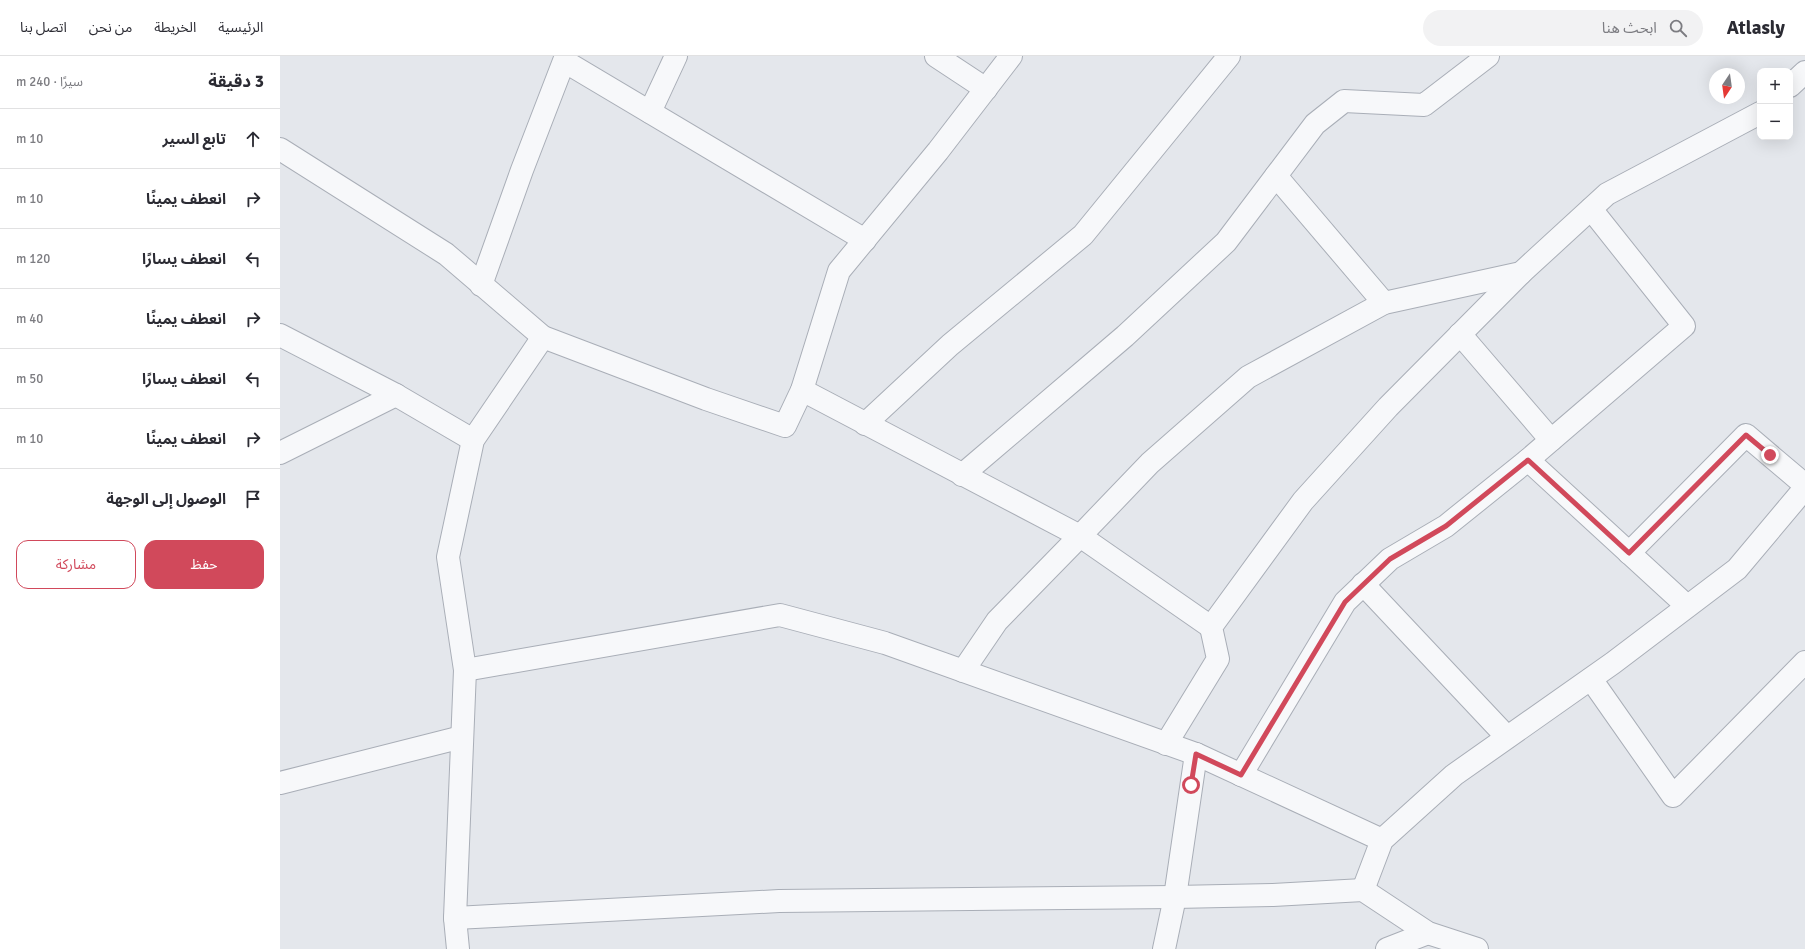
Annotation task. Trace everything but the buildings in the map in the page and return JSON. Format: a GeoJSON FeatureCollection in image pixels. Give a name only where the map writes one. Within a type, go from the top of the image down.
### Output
{"type":"FeatureCollection","features":[{"type":"Feature","properties":{"kind":"street"},"geometry":{"type":"LineString","coordinates":[[650,112],[676,56]]}},
{"type":"Feature","properties":{"kind":"street"},"geometry":{"type":"LineString","coordinates":[[936,56],[986,89]]}},
{"type":"Feature","properties":{"kind":"street"},"geometry":{"type":"LineString","coordinates":[[280,149],[446,254],[543,337],[706,399],[785,426],[802,390],[839,271],[938,151],[1010,56]]}},
{"type":"Feature","properties":{"kind":"street"},"geometry":{"type":"LineString","coordinates":[[865,424],[950,345],[1083,235],[1229,56]]}},
{"type":"Feature","properties":{"kind":"street"},"geometry":{"type":"LineString","coordinates":[[962,474],[1124,336],[1226,242],[1315,124],[1344,101],[1424,105],[1485,57]]}},
{"type":"Feature","properties":{"kind":"street"},"geometry":{"type":"LineString","coordinates":[[481,285],[564,59],[865,240]]}},
{"type":"Feature","properties":{"kind":"street"},"geometry":{"type":"LineString","coordinates":[[1793,83],[1805,72]]}},
{"type":"Feature","properties":{"kind":"street"},"geometry":{"type":"LineString","coordinates":[[1211,627],[1303,501],[1388,406],[1521,273],[1607,194],[1757,115]]}},
{"type":"Feature","properties":{"kind":"street"},"geometry":{"type":"LineString","coordinates":[[1276,176],[1384,303]]}},
{"type":"Feature","properties":{"kind":"street"},"geometry":{"type":"LineString","coordinates":[[1241,775],[1345,602],[1390,559],[1446,526],[1528,460],[1684,326],[1591,209]]}},
{"type":"Feature","properties":{"kind":"street"},"geometry":{"type":"LineString","coordinates":[[963,671],[997,622],[1150,463],[1248,377],[1384,303],[1521,273]]}},
{"type":"Feature","properties":{"kind":"street"},"geometry":{"type":"LineString","coordinates":[[1460,334],[1551,440]]}},
{"type":"Feature","properties":{"kind":"street"},"geometry":{"type":"LineString","coordinates":[[280,335],[396,395],[474,440]]}},
{"type":"Feature","properties":{"kind":"street"},"geometry":{"type":"LineString","coordinates":[[458,949],[455,918],[465,670],[448,557],[474,440],[543,337]]}},
{"type":"Feature","properties":{"kind":"street"},"geometry":{"type":"LineString","coordinates":[[802,390],[1080,536],[1211,627],[1218,659],[1166,744]]}},
{"type":"Feature","properties":{"kind":"street"},"geometry":{"type":"LineString","coordinates":[[280,453],[396,395]]}},
{"type":"Feature","properties":{"kind":"street"},"geometry":{"type":"LineString","coordinates":[[1629,553],[1746,435],[1805,485]]}},
{"type":"Feature","properties":{"kind":"street"},"geometry":{"type":"LineString","coordinates":[[1528,460],[1688,606]]}},
{"type":"Feature","properties":{"kind":"street"},"geometry":{"type":"LineString","coordinates":[[1363,890],[1382,840],[1454,774],[1591,679],[1737,569],[1805,488]]}},
{"type":"Feature","properties":{"kind":"street"},"geometry":{"type":"LineString","coordinates":[[1363,584],[1507,737]]}},
{"type":"Feature","properties":{"kind":"street"},"geometry":{"type":"LineString","coordinates":[[465,670],[780,615],[885,643],[1196,754],[1382,840]]}},
{"type":"Feature","properties":{"kind":"street"},"geometry":{"type":"LineString","coordinates":[[1591,679],[1673,796],[1805,662]]}},
{"type":"Feature","properties":{"kind":"street"},"geometry":{"type":"LineString","coordinates":[[280,783],[462,737]]}},
{"type":"Feature","properties":{"kind":"street"},"geometry":{"type":"LineString","coordinates":[[1164,949],[1174,897],[1196,754]]}},
{"type":"Feature","properties":{"kind":"street"},"geometry":{"type":"LineString","coordinates":[[455,918],[779,901],[1174,897],[1273,895],[1363,890],[1428,933],[1477,949]]}},
{"type":"Feature","properties":{"kind":"street"},"geometry":{"type":"LineString","coordinates":[[1387,949],[1428,933]]}},
{"type":"Feature","properties":{"kind":"route"},"geometry":{"type":"LineString","coordinates":[[1191,785],[1196,754],[1241,775],[1345,602],[1390,559],[1446,526],[1528,460],[1629,553],[1746,435],[1770,455]]}}]}
